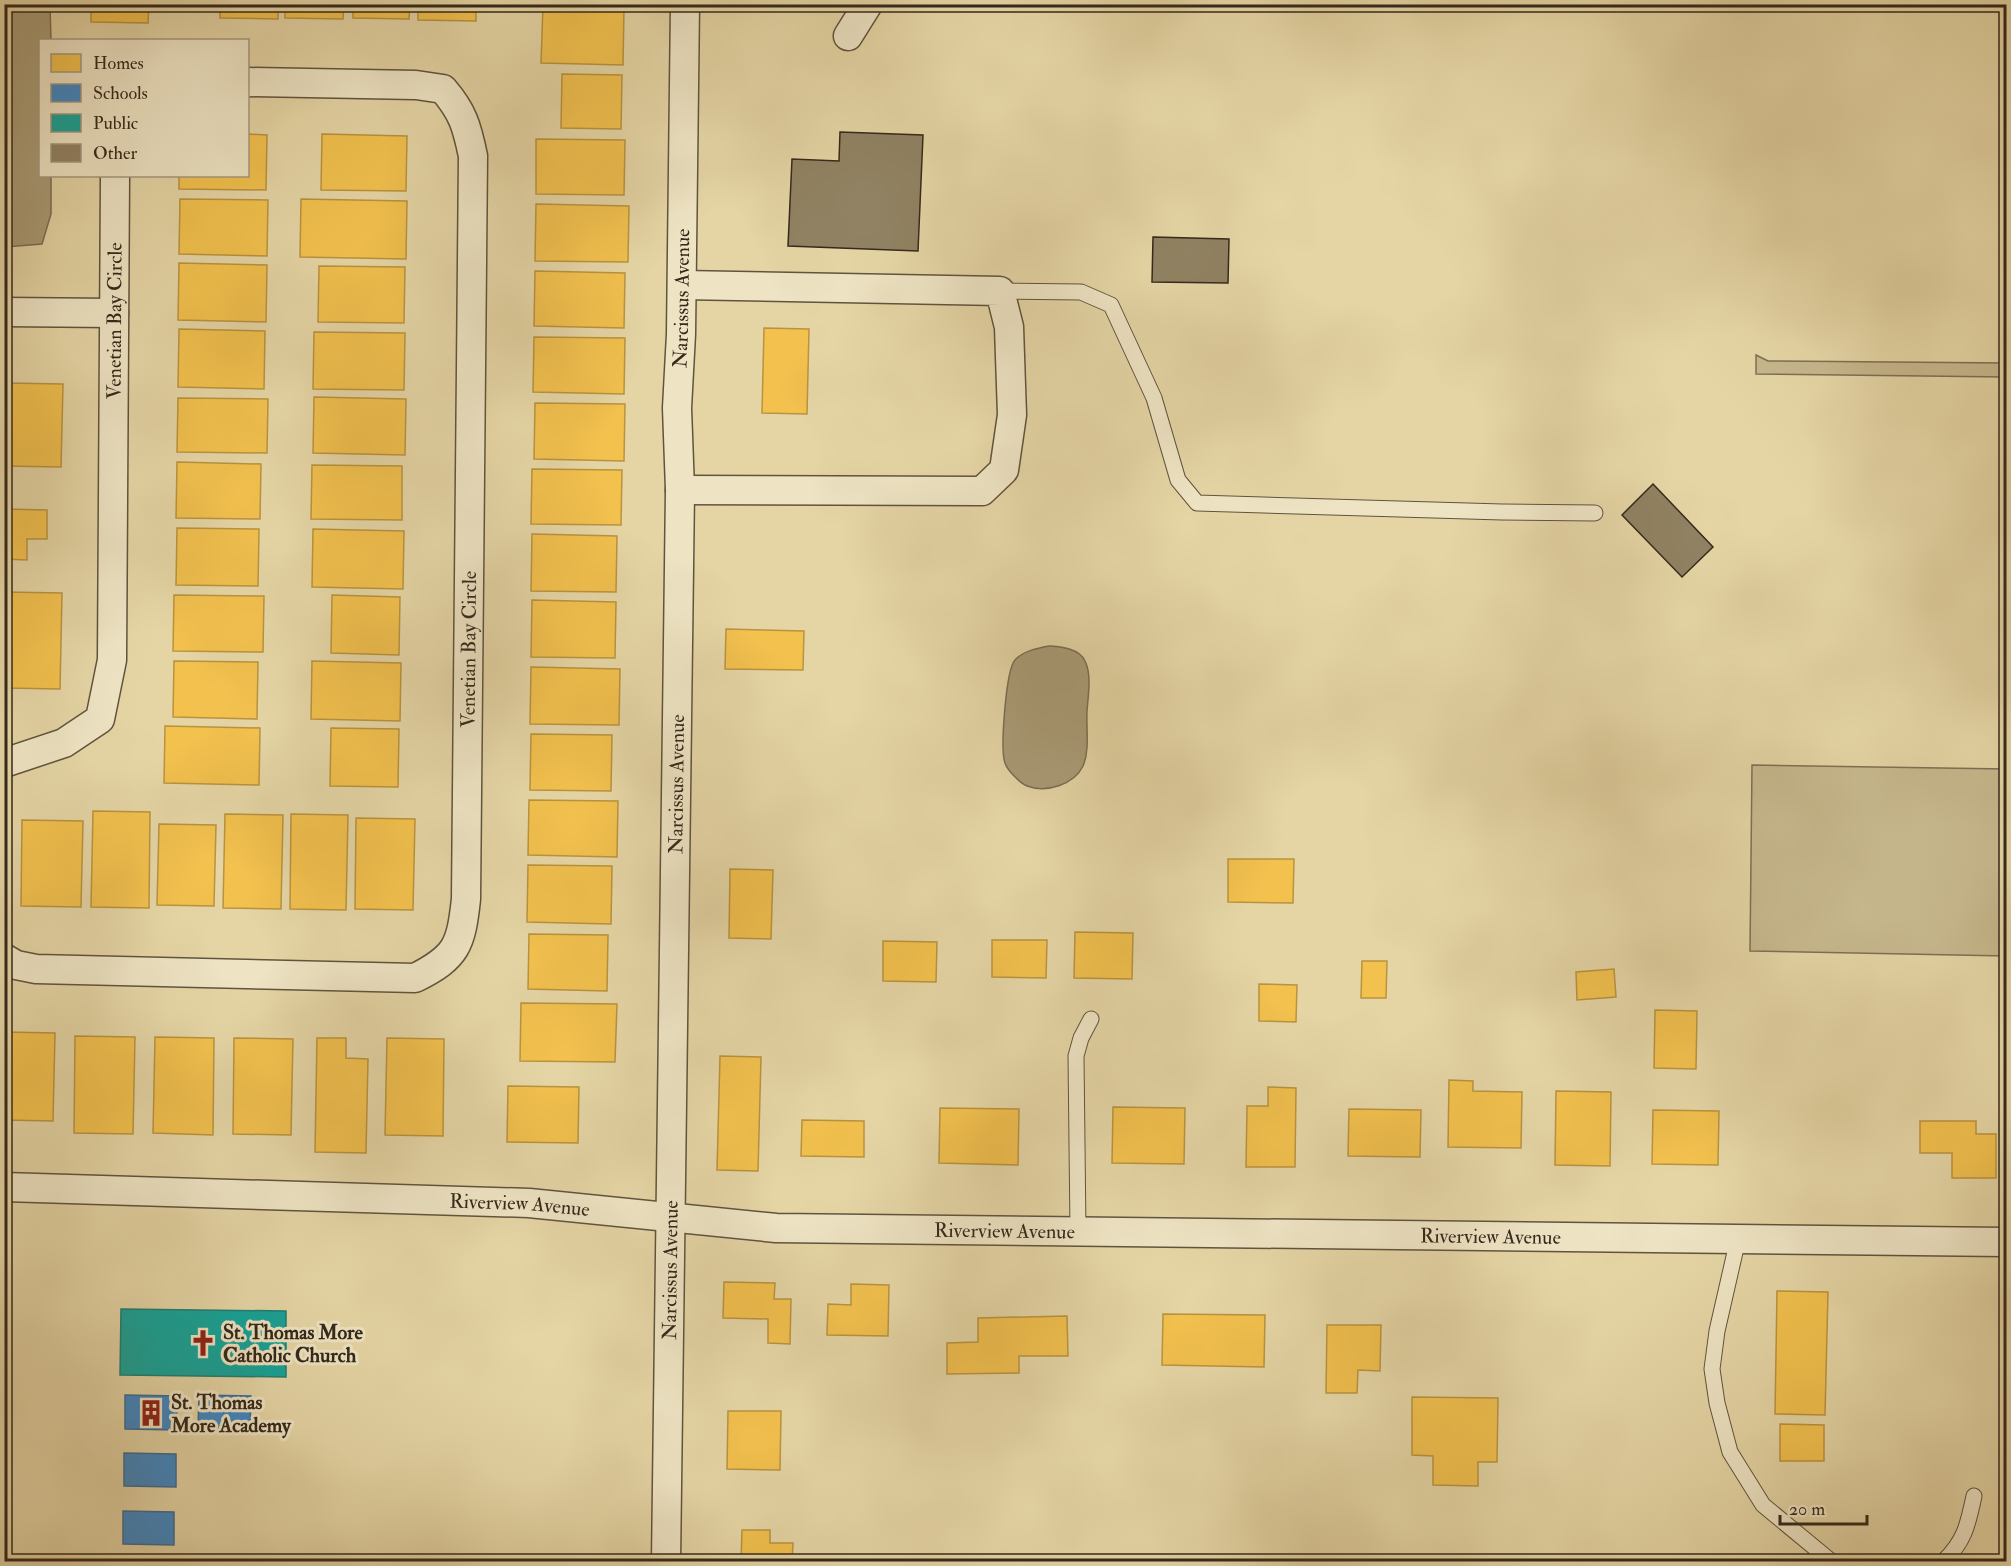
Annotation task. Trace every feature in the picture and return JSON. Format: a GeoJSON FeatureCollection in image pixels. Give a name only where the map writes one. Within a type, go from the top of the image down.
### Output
{"type":"FeatureCollection","features":[{"type":"Feature","properties":{"kind":"street","name":"Narcissus Avenue"},"geometry":{"type":"LineString","coordinates":[[666,1562],[680,490],[677,408],[682,285],[685,4]]}},
{"type":"Feature","properties":{"kind":"street"},"geometry":{"type":"LineString","coordinates":[[848,36],[868,4]]}},
{"type":"Feature","properties":{"kind":"street","name":"Venetian Bay Circle"},"geometry":{"type":"LineString","coordinates":[[4,958],[16,965],[36,969],[415,978],[439,966],[452,953],[462,931],[466,899],[473,156],[466,124],[457,105],[443,89],[416,85],[249,82]]}},
{"type":"Feature","properties":{"kind":"street","name":"Venetian Bay Circle"},"geometry":{"type":"LineString","coordinates":[[4,763],[64,743],[100,719],[105,701],[112,660],[115,177]]}},
{"type":"Feature","properties":{"kind":"street"},"geometry":{"type":"LineString","coordinates":[[680,490],[982,491],[1004,470],[1012,415],[1009,327],[1000,291],[682,285]]}},
{"type":"Feature","properties":{"kind":"street"},"geometry":{"type":"LineString","coordinates":[[4,312],[114,313]]}},
{"type":"Feature","properties":{"kind":"street","name":"Riverview Avenue"},"geometry":{"type":"LineString","coordinates":[[4,1187],[530,1203],[776,1228],[2007,1242]]}},
{"type":"Feature","properties":{"kind":"lane"},"geometry":{"type":"LineString","coordinates":[[1000,291],[1081,292],[1111,305],[1154,398],[1178,480],[1197,503],[1595,513]]}},
{"type":"Feature","properties":{"kind":"lane"},"geometry":{"type":"LineString","coordinates":[[1078,1232],[1076,1056],[1081,1038],[1091,1019]]}},
{"type":"Feature","properties":{"kind":"lane"},"geometry":{"type":"LineString","coordinates":[[1738,1239],[1717,1331],[1712,1369],[1717,1403],[1730,1452],[1763,1505],[1833,1562]]}},
{"type":"Feature","properties":{"kind":"lane"},"geometry":{"type":"LineString","coordinates":[[1943,1562],[1962,1539],[1974,1496]]}},
{"type":"Feature","properties":{"kind":"shaded area"},"geometry":{"type":"Polygon","coordinates":[[[5,4],[50,5],[51,39],[39,39],[39,177],[51,177],[51,214],[42,244],[5,247],[5,4]]]}},
{"type":"Feature","properties":{"kind":"shaded area"},"geometry":{"type":"Polygon","coordinates":[[[1756,355],[1768,361],[2006,363],[2006,377],[1756,374],[1756,355]]]}},
{"type":"Feature","properties":{"kind":"shaded area"},"geometry":{"type":"Polygon","coordinates":[[[1049,646],[1079,653],[1085,661],[1089,686],[1086,753],[1079,773],[1066,783],[1051,788],[1034,788],[1021,782],[1006,766],[1003,742],[1005,710],[1009,678],[1015,660],[1026,652],[1049,646]]]}},
{"type":"Feature","properties":{"kind":"shaded area"},"geometry":{"type":"Polygon","coordinates":[[[1752,765],[2006,769],[2006,956],[1750,951],[1752,765]]]}},
{"type":"Feature","properties":{"kind":"building: Homes"},"geometry":{"type":"Polygon","coordinates":[[[91,4],[149,4],[148,23],[91,22],[91,4]]]}},
{"type":"Feature","properties":{"kind":"building: Homes"},"geometry":{"type":"Polygon","coordinates":[[[163,4],[210,4],[210,11],[163,10],[163,4]]]}},
{"type":"Feature","properties":{"kind":"building: Homes"},"geometry":{"type":"Polygon","coordinates":[[[220,4],[278,4],[278,19],[220,18],[220,4]]]}},
{"type":"Feature","properties":{"kind":"building: Homes"},"geometry":{"type":"Polygon","coordinates":[[[285,4],[344,4],[343,19],[285,18],[285,4]]]}},
{"type":"Feature","properties":{"kind":"building: Homes"},"geometry":{"type":"Polygon","coordinates":[[[353,4],[410,4],[409,19],[353,18],[353,4]]]}},
{"type":"Feature","properties":{"kind":"building: Homes"},"geometry":{"type":"Polygon","coordinates":[[[418,4],[476,4],[476,21],[418,20],[418,4]]]}},
{"type":"Feature","properties":{"kind":"building: Homes"},"geometry":{"type":"Polygon","coordinates":[[[543,6],[624,8],[623,65],[541,63],[543,6]]]}},
{"type":"Feature","properties":{"kind":"building: Homes"},"geometry":{"type":"Polygon","coordinates":[[[562,74],[622,75],[621,129],[561,128],[562,74]]]}},
{"type":"Feature","properties":{"kind":"building: Homes"},"geometry":{"type":"Polygon","coordinates":[[[249,134],[267,135],[266,190],[179,189],[179,177],[249,177],[249,134]]]}},
{"type":"Feature","properties":{"kind":"building: Homes"},"geometry":{"type":"Polygon","coordinates":[[[322,134],[407,136],[406,191],[321,190],[322,134]]]}},
{"type":"Feature","properties":{"kind":"building: Homes"},"geometry":{"type":"Polygon","coordinates":[[[536,139],[625,140],[624,195],[536,194],[536,139]]]}},
{"type":"Feature","properties":{"kind":"building: Homes"},"geometry":{"type":"Polygon","coordinates":[[[180,199],[268,200],[267,256],[179,254],[180,199]]]}},
{"type":"Feature","properties":{"kind":"building: Homes"},"geometry":{"type":"Polygon","coordinates":[[[301,199],[407,201],[406,259],[300,257],[301,199]]]}},
{"type":"Feature","properties":{"kind":"building: Homes"},"geometry":{"type":"Polygon","coordinates":[[[536,204],[629,206],[628,262],[535,261],[536,204]]]}},
{"type":"Feature","properties":{"kind":"building: Homes"},"geometry":{"type":"Polygon","coordinates":[[[179,263],[267,265],[266,322],[178,320],[179,263]]]}},
{"type":"Feature","properties":{"kind":"building: Homes"},"geometry":{"type":"Polygon","coordinates":[[[319,266],[405,267],[404,323],[318,322],[319,266]]]}},
{"type":"Feature","properties":{"kind":"building: Homes"},"geometry":{"type":"Polygon","coordinates":[[[535,271],[625,273],[624,328],[534,326],[535,271]]]}},
{"type":"Feature","properties":{"kind":"building: Homes"},"geometry":{"type":"Polygon","coordinates":[[[764,328],[809,329],[807,414],[762,413],[764,328]]]}},
{"type":"Feature","properties":{"kind":"building: Homes"},"geometry":{"type":"Polygon","coordinates":[[[179,329],[265,331],[264,389],[178,387],[179,329]]]}},
{"type":"Feature","properties":{"kind":"building: Homes"},"geometry":{"type":"Polygon","coordinates":[[[314,332],[405,333],[404,390],[313,389],[314,332]]]}},
{"type":"Feature","properties":{"kind":"building: Homes"},"geometry":{"type":"Polygon","coordinates":[[[534,337],[625,338],[624,394],[533,392],[534,337]]]}},
{"type":"Feature","properties":{"kind":"building: Homes"},"geometry":{"type":"Polygon","coordinates":[[[4,383],[63,384],[61,467],[4,466],[4,383]]]}},
{"type":"Feature","properties":{"kind":"building: Homes"},"geometry":{"type":"Polygon","coordinates":[[[314,397],[406,399],[405,455],[313,453],[314,397]]]}},
{"type":"Feature","properties":{"kind":"building: Homes"},"geometry":{"type":"Polygon","coordinates":[[[178,398],[268,399],[267,453],[177,452],[178,398]]]}},
{"type":"Feature","properties":{"kind":"building: Homes"},"geometry":{"type":"Polygon","coordinates":[[[535,403],[625,404],[624,461],[534,459],[535,403]]]}},
{"type":"Feature","properties":{"kind":"building: Homes"},"geometry":{"type":"Polygon","coordinates":[[[177,462],[261,464],[260,519],[176,518],[177,462]]]}},
{"type":"Feature","properties":{"kind":"building: Homes"},"geometry":{"type":"Polygon","coordinates":[[[312,465],[402,466],[402,520],[311,519],[312,465]]]}},
{"type":"Feature","properties":{"kind":"building: Homes"},"geometry":{"type":"Polygon","coordinates":[[[532,469],[622,470],[621,525],[531,524],[532,469]]]}},
{"type":"Feature","properties":{"kind":"building: Homes"},"geometry":{"type":"Polygon","coordinates":[[[4,509],[47,510],[47,539],[27,539],[27,560],[4,559],[4,509]]]}},
{"type":"Feature","properties":{"kind":"building: Homes"},"geometry":{"type":"Polygon","coordinates":[[[177,528],[259,529],[258,586],[176,585],[177,528]]]}},
{"type":"Feature","properties":{"kind":"building: Homes"},"geometry":{"type":"Polygon","coordinates":[[[313,529],[404,531],[403,589],[312,587],[313,529]]]}},
{"type":"Feature","properties":{"kind":"building: Homes"},"geometry":{"type":"Polygon","coordinates":[[[532,534],[617,536],[616,592],[531,591],[532,534]]]}},
{"type":"Feature","properties":{"kind":"building: Homes"},"geometry":{"type":"Polygon","coordinates":[[[4,592],[62,593],[60,689],[4,688],[4,592]]]}},
{"type":"Feature","properties":{"kind":"building: Homes"},"geometry":{"type":"Polygon","coordinates":[[[174,595],[264,596],[263,652],[173,651],[174,595]]]}},
{"type":"Feature","properties":{"kind":"building: Homes"},"geometry":{"type":"Polygon","coordinates":[[[332,595],[400,597],[399,655],[331,653],[332,595]]]}},
{"type":"Feature","properties":{"kind":"building: Homes"},"geometry":{"type":"Polygon","coordinates":[[[532,600],[616,602],[615,658],[531,657],[532,600]]]}},
{"type":"Feature","properties":{"kind":"building: Homes"},"geometry":{"type":"Polygon","coordinates":[[[726,629],[804,631],[803,670],[725,669],[726,629]]]}},
{"type":"Feature","properties":{"kind":"building: Homes"},"geometry":{"type":"Polygon","coordinates":[[[174,661],[258,662],[257,719],[173,717],[174,661]]]}},
{"type":"Feature","properties":{"kind":"building: Homes"},"geometry":{"type":"Polygon","coordinates":[[[312,661],[401,663],[400,721],[311,719],[312,661]]]}},
{"type":"Feature","properties":{"kind":"building: Homes"},"geometry":{"type":"Polygon","coordinates":[[[531,667],[620,669],[619,725],[530,724],[531,667]]]}},
{"type":"Feature","properties":{"kind":"building: Homes"},"geometry":{"type":"Polygon","coordinates":[[[165,726],[260,728],[259,785],[164,783],[165,726]]]}},
{"type":"Feature","properties":{"kind":"building: Homes"},"geometry":{"type":"Polygon","coordinates":[[[331,728],[399,729],[398,787],[330,786],[331,728]]]}},
{"type":"Feature","properties":{"kind":"building: Homes"},"geometry":{"type":"Polygon","coordinates":[[[531,734],[612,735],[611,791],[530,790],[531,734]]]}},
{"type":"Feature","properties":{"kind":"building: Homes"},"geometry":{"type":"Polygon","coordinates":[[[529,800],[618,801],[617,857],[528,855],[529,800]]]}},
{"type":"Feature","properties":{"kind":"building: Homes"},"geometry":{"type":"Polygon","coordinates":[[[93,811],[150,812],[149,908],[91,907],[93,811]]]}},
{"type":"Feature","properties":{"kind":"building: Homes"},"geometry":{"type":"Polygon","coordinates":[[[225,814],[283,815],[281,909],[223,908],[225,814]]]}},
{"type":"Feature","properties":{"kind":"building: Homes"},"geometry":{"type":"Polygon","coordinates":[[[291,814],[348,815],[346,910],[290,909],[291,814]]]}},
{"type":"Feature","properties":{"kind":"building: Homes"},"geometry":{"type":"Polygon","coordinates":[[[356,818],[415,819],[413,910],[355,909],[356,818]]]}},
{"type":"Feature","properties":{"kind":"building: Homes"},"geometry":{"type":"Polygon","coordinates":[[[22,820],[83,821],[81,907],[21,906],[22,820]]]}},
{"type":"Feature","properties":{"kind":"building: Homes"},"geometry":{"type":"Polygon","coordinates":[[[159,824],[216,825],[214,906],[157,905],[159,824]]]}},
{"type":"Feature","properties":{"kind":"building: Homes"},"geometry":{"type":"Polygon","coordinates":[[[1228,859],[1294,859],[1293,903],[1228,902],[1228,859]]]}},
{"type":"Feature","properties":{"kind":"building: Homes"},"geometry":{"type":"Polygon","coordinates":[[[528,865],[612,866],[611,924],[527,922],[528,865]]]}},
{"type":"Feature","properties":{"kind":"building: Homes"},"geometry":{"type":"Polygon","coordinates":[[[730,869],[773,870],[771,939],[729,938],[730,869]]]}},
{"type":"Feature","properties":{"kind":"building: Homes"},"geometry":{"type":"Polygon","coordinates":[[[1075,932],[1133,933],[1132,979],[1074,978],[1075,932]]]}},
{"type":"Feature","properties":{"kind":"building: Homes"},"geometry":{"type":"Polygon","coordinates":[[[529,934],[608,935],[607,991],[528,989],[529,934]]]}},
{"type":"Feature","properties":{"kind":"building: Homes"},"geometry":{"type":"Polygon","coordinates":[[[992,940],[1047,940],[1046,978],[992,977],[992,940]]]}},
{"type":"Feature","properties":{"kind":"building: Homes"},"geometry":{"type":"Polygon","coordinates":[[[883,941],[937,942],[936,982],[883,981],[883,941]]]}},
{"type":"Feature","properties":{"kind":"building: Homes"},"geometry":{"type":"Polygon","coordinates":[[[1362,961],[1387,961],[1386,998],[1361,998],[1362,961]]]}},
{"type":"Feature","properties":{"kind":"building: Homes"},"geometry":{"type":"Polygon","coordinates":[[[1614,969],[1616,997],[1577,1000],[1576,972],[1614,969]]]}},
{"type":"Feature","properties":{"kind":"building: Homes"},"geometry":{"type":"Polygon","coordinates":[[[1259,984],[1297,985],[1296,1022],[1259,1021],[1259,984]]]}},
{"type":"Feature","properties":{"kind":"building: Homes"},"geometry":{"type":"Polygon","coordinates":[[[521,1003],[617,1004],[615,1062],[520,1061],[521,1003]]]}},
{"type":"Feature","properties":{"kind":"building: Homes"},"geometry":{"type":"Polygon","coordinates":[[[1655,1010],[1697,1011],[1696,1069],[1654,1068],[1655,1010]]]}},
{"type":"Feature","properties":{"kind":"building: Homes"},"geometry":{"type":"Polygon","coordinates":[[[4,1032],[55,1033],[53,1121],[4,1120],[4,1032]]]}},
{"type":"Feature","properties":{"kind":"building: Homes"},"geometry":{"type":"Polygon","coordinates":[[[75,1036],[135,1037],[133,1134],[74,1133],[75,1036]]]}},
{"type":"Feature","properties":{"kind":"building: Homes"},"geometry":{"type":"Polygon","coordinates":[[[155,1037],[214,1038],[213,1135],[153,1133],[155,1037]]]}},
{"type":"Feature","properties":{"kind":"building: Homes"},"geometry":{"type":"Polygon","coordinates":[[[234,1038],[293,1039],[291,1135],[233,1134],[234,1038]]]}},
{"type":"Feature","properties":{"kind":"building: Homes"},"geometry":{"type":"Polygon","coordinates":[[[317,1038],[346,1038],[346,1058],[368,1059],[366,1153],[315,1152],[317,1038]]]}},
{"type":"Feature","properties":{"kind":"building: Homes"},"geometry":{"type":"Polygon","coordinates":[[[387,1038],[444,1039],[443,1136],[385,1135],[387,1038]]]}},
{"type":"Feature","properties":{"kind":"building: Homes"},"geometry":{"type":"Polygon","coordinates":[[[720,1056],[761,1057],[758,1171],[717,1170],[720,1056]]]}},
{"type":"Feature","properties":{"kind":"building: Homes"},"geometry":{"type":"Polygon","coordinates":[[[1449,1080],[1473,1081],[1473,1091],[1522,1092],[1521,1148],[1448,1147],[1449,1080]]]}},
{"type":"Feature","properties":{"kind":"building: Homes"},"geometry":{"type":"Polygon","coordinates":[[[508,1086],[579,1087],[578,1143],[507,1142],[508,1086]]]}},
{"type":"Feature","properties":{"kind":"building: Homes"},"geometry":{"type":"Polygon","coordinates":[[[1268,1087],[1296,1088],[1295,1167],[1246,1167],[1247,1106],[1268,1106],[1268,1087]]]}},
{"type":"Feature","properties":{"kind":"building: Homes"},"geometry":{"type":"Polygon","coordinates":[[[1556,1091],[1611,1092],[1610,1166],[1555,1165],[1556,1091]]]}},
{"type":"Feature","properties":{"kind":"building: Homes"},"geometry":{"type":"Polygon","coordinates":[[[1113,1107],[1185,1108],[1184,1164],[1112,1163],[1113,1107]]]}},
{"type":"Feature","properties":{"kind":"building: Homes"},"geometry":{"type":"Polygon","coordinates":[[[940,1108],[1019,1109],[1018,1165],[939,1163],[940,1108]]]}},
{"type":"Feature","properties":{"kind":"building: Homes"},"geometry":{"type":"Polygon","coordinates":[[[1349,1109],[1421,1110],[1420,1157],[1348,1156],[1349,1109]]]}},
{"type":"Feature","properties":{"kind":"building: Homes"},"geometry":{"type":"Polygon","coordinates":[[[1653,1110],[1719,1111],[1718,1165],[1652,1164],[1653,1110]]]}},
{"type":"Feature","properties":{"kind":"building: Homes"},"geometry":{"type":"Polygon","coordinates":[[[802,1120],[864,1121],[864,1157],[801,1156],[802,1120]]]}},
{"type":"Feature","properties":{"kind":"building: Homes"},"geometry":{"type":"Polygon","coordinates":[[[1920,1121],[1976,1121],[1976,1134],[1996,1134],[1996,1178],[1952,1178],[1952,1153],[1920,1153],[1920,1121]]]}},
{"type":"Feature","properties":{"kind":"building: Homes"},"geometry":{"type":"Polygon","coordinates":[[[724,1282],[775,1283],[774,1299],[791,1299],[790,1344],[768,1343],[768,1319],[723,1318],[724,1282]]]}},
{"type":"Feature","properties":{"kind":"building: Homes"},"geometry":{"type":"Polygon","coordinates":[[[851,1284],[889,1285],[888,1336],[827,1335],[828,1304],[851,1305],[851,1284]]]}},
{"type":"Feature","properties":{"kind":"building: Homes"},"geometry":{"type":"Polygon","coordinates":[[[1777,1291],[1828,1292],[1825,1415],[1775,1414],[1777,1291]]]}},
{"type":"Feature","properties":{"kind":"building: Homes"},"geometry":{"type":"Polygon","coordinates":[[[1163,1314],[1265,1315],[1264,1367],[1162,1365],[1163,1314]]]}},
{"type":"Feature","properties":{"kind":"building: Homes"},"geometry":{"type":"Polygon","coordinates":[[[1067,1316],[1068,1356],[1019,1356],[1019,1373],[947,1374],[947,1343],[978,1342],[978,1318],[1067,1316]]]}},
{"type":"Feature","properties":{"kind":"building: Homes"},"geometry":{"type":"Polygon","coordinates":[[[1327,1325],[1381,1325],[1380,1371],[1358,1370],[1357,1393],[1326,1393],[1327,1325]]]}},
{"type":"Feature","properties":{"kind":"building: Homes"},"geometry":{"type":"Polygon","coordinates":[[[1412,1397],[1498,1398],[1497,1462],[1478,1462],[1478,1486],[1433,1485],[1433,1456],[1412,1455],[1412,1397]]]}},
{"type":"Feature","properties":{"kind":"building: Homes"},"geometry":{"type":"Polygon","coordinates":[[[728,1411],[781,1411],[780,1470],[727,1469],[728,1411]]]}},
{"type":"Feature","properties":{"kind":"building: Homes"},"geometry":{"type":"Polygon","coordinates":[[[1780,1424],[1824,1425],[1824,1461],[1780,1461],[1780,1424]]]}},
{"type":"Feature","properties":{"kind":"building: Homes"},"geometry":{"type":"Polygon","coordinates":[[[742,1530],[770,1530],[770,1543],[793,1543],[792,1562],[741,1562],[742,1530]]]}},
{"type":"Feature","properties":{"kind":"building: Schools","name":"St. Thomas More Academy"},"geometry":{"type":"Polygon","coordinates":[[[125,1395],[177,1396],[177,1430],[125,1429],[125,1395]]]}},
{"type":"Feature","properties":{"kind":"building: Schools","name":"St. Thomas More Academy"},"geometry":{"type":"Polygon","coordinates":[[[199,1395],[251,1396],[250,1429],[198,1428],[199,1395]]]}},
{"type":"Feature","properties":{"kind":"building: Schools","name":"St. Thomas More Academy"},"geometry":{"type":"Polygon","coordinates":[[[124,1453],[176,1454],[176,1487],[124,1486],[124,1453]]]}},
{"type":"Feature","properties":{"kind":"building: Schools"},"geometry":{"type":"Polygon","coordinates":[[[123,1511],[174,1512],[174,1545],[123,1544],[123,1511]]]}},
{"type":"Feature","properties":{"kind":"building: Public","name":"St. Thomas More Catholic Church"},"geometry":{"type":"Polygon","coordinates":[[[121,1309],[286,1311],[286,1377],[120,1375],[121,1309]]]}},
{"type":"Feature","properties":{"kind":"building: Other"},"geometry":{"type":"Polygon","coordinates":[[[840,132],[923,135],[918,251],[788,246],[792,159],[839,161],[840,132]]]}},
{"type":"Feature","properties":{"kind":"building: Other"},"geometry":{"type":"Polygon","coordinates":[[[1153,237],[1229,239],[1228,283],[1152,282],[1153,237]]]}},
{"type":"Feature","properties":{"kind":"building: Other"},"geometry":{"type":"Polygon","coordinates":[[[1653,484],[1713,547],[1682,577],[1622,515],[1653,484]]]}},
{"type":"Feature","properties":{"kind":"place","name":"St. Thomas More Catholic Church"},"geometry":{"type":"Point","coordinates":[203,1343]}},
{"type":"Feature","properties":{"kind":"place","name":"St. Thomas More Academy"},"geometry":{"type":"Point","coordinates":[151,1413]}}]}
